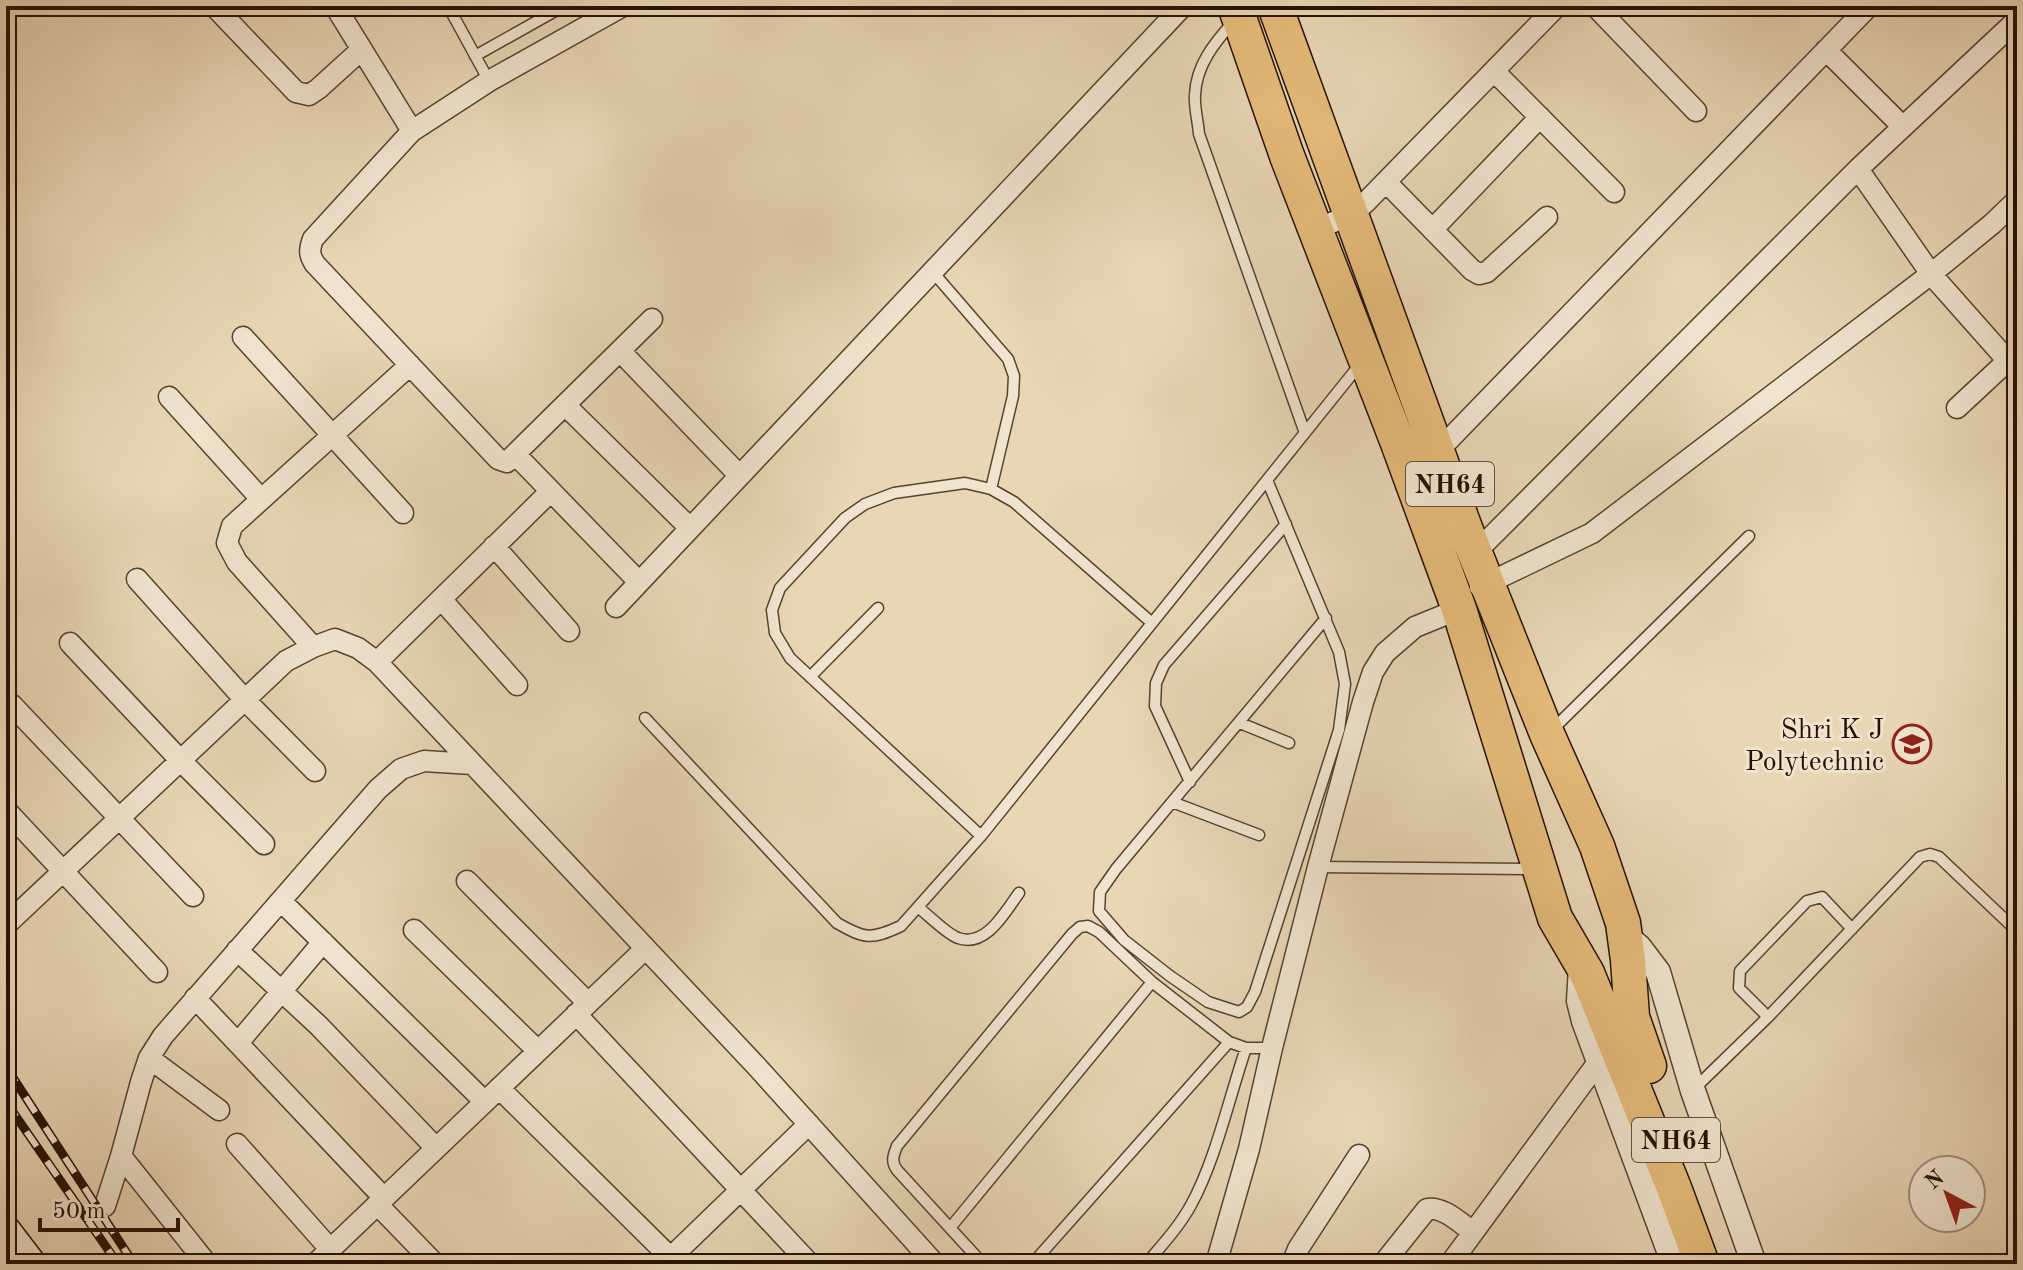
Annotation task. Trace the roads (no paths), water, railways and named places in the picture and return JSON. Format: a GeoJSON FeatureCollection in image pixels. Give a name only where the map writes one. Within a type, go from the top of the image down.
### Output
{"type":"FeatureCollection","features":[{"type":"Feature","properties":{"kind":"highway","name":"NH64"},"geometry":{"type":"LineString","coordinates":[[1275,6],[1351,215],[1378,340],[1456,603],[1555,918],[1587,973],[1620,1019],[1721,1264]]}},
{"type":"Feature","properties":{"kind":"highway","name":"NH64"},"geometry":{"type":"LineString","coordinates":[[1237,11],[1316,229],[1438,451],[1547,734],[1597,846],[1623,923],[1620,1019],[1674,1188],[1702,1264]]}},
{"type":"Feature","properties":{"kind":"main road"},"geometry":{"type":"LineString","coordinates":[[6,1230],[32,1264]]}},
{"type":"Feature","properties":{"kind":"street"},"geometry":{"type":"LineString","coordinates":[[335,6],[412,131]]}},
{"type":"Feature","properties":{"kind":"street"},"geometry":{"type":"LineString","coordinates":[[623,6],[489,81],[412,131],[313,239],[309,249],[315,264],[498,459],[507,462],[652,319]]}},
{"type":"Feature","properties":{"kind":"street"},"geometry":{"type":"LineString","coordinates":[[616,607],[1183,6]]}},
{"type":"Feature","properties":{"kind":"street"},"geometry":{"type":"LineString","coordinates":[[1316,229],[1351,215],[1557,6]]}},
{"type":"Feature","properties":{"kind":"street"},"geometry":{"type":"LineString","coordinates":[[1595,6],[1696,111]]}},
{"type":"Feature","properties":{"kind":"street"},"geometry":{"type":"LineString","coordinates":[[1438,451],[1869,6]]}},
{"type":"Feature","properties":{"kind":"street"},"geometry":{"type":"LineString","coordinates":[[226,10],[296,92],[309,95],[361,50]]}},
{"type":"Feature","properties":{"kind":"street"},"geometry":{"type":"LineString","coordinates":[[1216,1264],[1249,1149],[1318,867],[1363,702],[1373,672],[1385,653],[1415,627],[1456,603],[1482,569],[1858,169],[2015,27]]}},
{"type":"Feature","properties":{"kind":"street"},"geometry":{"type":"LineString","coordinates":[[1826,50],[1903,127]]}},
{"type":"Feature","properties":{"kind":"street"},"geometry":{"type":"LineString","coordinates":[[1494,71],[1614,192]]}},
{"type":"Feature","properties":{"kind":"street"},"geometry":{"type":"LineString","coordinates":[[1433,229],[1540,117]]}},
{"type":"Feature","properties":{"kind":"street"},"geometry":{"type":"LineString","coordinates":[[1858,169],[1931,274],[2014,361],[1957,408]]}},
{"type":"Feature","properties":{"kind":"street"},"geometry":{"type":"LineString","coordinates":[[1386,182],[1479,274],[1487,272],[1547,217]]}},
{"type":"Feature","properties":{"kind":"street"},"geometry":{"type":"LineString","coordinates":[[1482,569],[1592,533],[1931,274],[2017,200]]}},
{"type":"Feature","properties":{"kind":"street"},"geometry":{"type":"LineString","coordinates":[[243,337],[403,513]]}},
{"type":"Feature","properties":{"kind":"street"},"geometry":{"type":"LineString","coordinates":[[620,351],[739,475]]}},
{"type":"Feature","properties":{"kind":"street"},"geometry":{"type":"LineString","coordinates":[[313,647],[237,562],[227,543],[232,526],[410,365]]}},
{"type":"Feature","properties":{"kind":"street"},"geometry":{"type":"LineString","coordinates":[[169,397],[261,499]]}},
{"type":"Feature","properties":{"kind":"street"},"geometry":{"type":"LineString","coordinates":[[565,405],[690,528]]}},
{"type":"Feature","properties":{"kind":"street"},"geometry":{"type":"LineString","coordinates":[[515,454],[639,582]]}},
{"type":"Feature","properties":{"kind":"street"},"geometry":{"type":"LineString","coordinates":[[377,662],[551,491]]}},
{"type":"Feature","properties":{"kind":"street"},"geometry":{"type":"LineString","coordinates":[[494,546],[569,631]]}},
{"type":"Feature","properties":{"kind":"street"},"geometry":{"type":"LineString","coordinates":[[137,579],[245,700],[315,771]]}},
{"type":"Feature","properties":{"kind":"street"},"geometry":{"type":"LineString","coordinates":[[441,599],[517,685]]}},
{"type":"Feature","properties":{"kind":"street"},"geometry":{"type":"LineString","coordinates":[[6,925],[286,661],[335,639],[358,648],[377,662],[809,1124],[935,1264]]}},
{"type":"Feature","properties":{"kind":"street"},"geometry":{"type":"LineString","coordinates":[[70,643],[264,844]]}},
{"type":"Feature","properties":{"kind":"street"},"geometry":{"type":"LineString","coordinates":[[12,705],[193,896]]}},
{"type":"Feature","properties":{"kind":"street"},"geometry":{"type":"LineString","coordinates":[[105,1206],[149,1058],[163,1036],[378,789],[401,769],[424,761],[472,764]]}},
{"type":"Feature","properties":{"kind":"street"},"geometry":{"type":"LineString","coordinates":[[6,810],[157,972]]}},
{"type":"Feature","properties":{"kind":"street"},"geometry":{"type":"LineString","coordinates":[[467,881],[810,1264]]}},
{"type":"Feature","properties":{"kind":"street"},"geometry":{"type":"LineString","coordinates":[[281,901],[670,1262],[809,1124]]}},
{"type":"Feature","properties":{"kind":"street"},"geometry":{"type":"LineString","coordinates":[[414,930],[538,1051]]}},
{"type":"Feature","properties":{"kind":"street"},"geometry":{"type":"LineString","coordinates":[[1624,934],[1639,947],[1658,972],[1693,1091],[1754,1264]]}},
{"type":"Feature","properties":{"kind":"street"},"geometry":{"type":"LineString","coordinates":[[238,1043],[323,942]]}},
{"type":"Feature","properties":{"kind":"street"},"geometry":{"type":"LineString","coordinates":[[315,1264],[645,949]]}},
{"type":"Feature","properties":{"kind":"street"},"geometry":{"type":"LineString","coordinates":[[237,950],[319,1026],[436,1148]]}},
{"type":"Feature","properties":{"kind":"street","name":"NH64"},"geometry":{"type":"LineString","coordinates":[[1581,963],[1579,1001],[1584,1021],[1674,1264]]}},
{"type":"Feature","properties":{"kind":"street"},"geometry":{"type":"LineString","coordinates":[[195,998],[381,1201],[433,1263]]}},
{"type":"Feature","properties":{"kind":"street"},"geometry":{"type":"LineString","coordinates":[[149,1058],[219,1110]]}},
{"type":"Feature","properties":{"kind":"street"},"geometry":{"type":"LineString","coordinates":[[1450,1264],[1599,1061]]}},
{"type":"Feature","properties":{"kind":"street"},"geometry":{"type":"LineString","coordinates":[[237,1144],[330,1249]]}},
{"type":"Feature","properties":{"kind":"street"},"geometry":{"type":"LineString","coordinates":[[1292,1264],[1298,1249],[1359,1155]]}},
{"type":"Feature","properties":{"kind":"street"},"geometry":{"type":"LineString","coordinates":[[121,1156],[207,1264]]}},
{"type":"Feature","properties":{"kind":"street"},"geometry":{"type":"LineString","coordinates":[[1383,1264],[1427,1209],[1440,1210],[1473,1232]]}},
{"type":"Feature","properties":{"kind":"lane"},"geometry":{"type":"LineString","coordinates":[[448,6],[489,81]]}},
{"type":"Feature","properties":{"kind":"lane"},"geometry":{"type":"LineString","coordinates":[[475,56],[564,6]]}},
{"type":"Feature","properties":{"kind":"lane"},"geometry":{"type":"LineString","coordinates":[[1237,11],[1201,66],[1195,94],[1199,134],[1305,433]]}},
{"type":"Feature","properties":{"kind":"lane"},"geometry":{"type":"LineString","coordinates":[[932,271],[1008,359],[1014,376],[1013,396],[991,489]]}},
{"type":"Feature","properties":{"kind":"lane"},"geometry":{"type":"LineString","coordinates":[[645,718],[837,923],[860,936],[884,934],[901,926],[981,836],[1378,340]]}},
{"type":"Feature","properties":{"kind":"lane"},"geometry":{"type":"LineString","coordinates":[[1267,480],[1326,618],[1339,652],[1345,684],[1339,730],[1255,992],[1247,1007],[1239,1012],[1208,1002],[1124,940],[1099,911],[1100,892],[1326,618]]}},
{"type":"Feature","properties":{"kind":"lane"},"geometry":{"type":"LineString","coordinates":[[981,836],[790,658],[775,633],[772,610],[780,588],[845,518],[865,504],[894,493],[965,483],[991,489],[1014,502],[1152,623]]}},
{"type":"Feature","properties":{"kind":"lane"},"geometry":{"type":"LineString","coordinates":[[1190,782],[1155,706],[1156,683],[1164,665],[1286,524]]}},
{"type":"Feature","properties":{"kind":"lane"},"geometry":{"type":"LineString","coordinates":[[1547,734],[1749,536]]}},
{"type":"Feature","properties":{"kind":"lane"},"geometry":{"type":"LineString","coordinates":[[810,677],[878,608]]}},
{"type":"Feature","properties":{"kind":"lane"},"geometry":{"type":"LineString","coordinates":[[1240,723],[1289,743]]}},
{"type":"Feature","properties":{"kind":"lane"},"geometry":{"type":"LineString","coordinates":[[1172,802],[1259,835]]}},
{"type":"Feature","properties":{"kind":"lane"},"geometry":{"type":"LineString","coordinates":[[1693,1091],[1920,857],[1930,854],[1939,857],[2017,931]]}},
{"type":"Feature","properties":{"kind":"lane"},"geometry":{"type":"LineString","coordinates":[[1318,867],[1539,869]]}},
{"type":"Feature","properties":{"kind":"lane"},"geometry":{"type":"LineString","coordinates":[[918,907],[957,938],[975,940],[988,933],[1019,893]]}},
{"type":"Feature","properties":{"kind":"lane"},"geometry":{"type":"LineString","coordinates":[[1768,1017],[1739,988],[1740,971],[1792,915],[1807,901],[1822,897],[1852,929]]}},
{"type":"Feature","properties":{"kind":"lane"},"geometry":{"type":"LineString","coordinates":[[983,1264],[893,1165],[893,1157],[897,1146],[1080,927],[1088,926],[1099,932],[1152,982],[1229,1042],[1246,1048],[1272,1048]]}},
{"type":"Feature","properties":{"kind":"lane"},"geometry":{"type":"LineString","coordinates":[[950,1228],[1152,982]]}},
{"type":"Feature","properties":{"kind":"lane"},"geometry":{"type":"LineString","coordinates":[[1032,1264],[1229,1042]]}},
{"type":"Feature","properties":{"kind":"lane"},"geometry":{"type":"LineString","coordinates":[[1146,1264],[1176,1229],[1192,1204],[1219,1136],[1246,1048]]}},
{"type":"Feature","properties":{"kind":"railway"},"geometry":{"type":"LineString","coordinates":[[6,1067],[134,1264]]}},
{"type":"Feature","properties":{"kind":"railway"},"geometry":{"type":"LineString","coordinates":[[6,1102],[118,1264]]}},
{"type":"Feature","properties":{"kind":"place","name":"Shri K J Polytechnic"},"geometry":{"type":"Point","coordinates":[1912,744]}}]}
